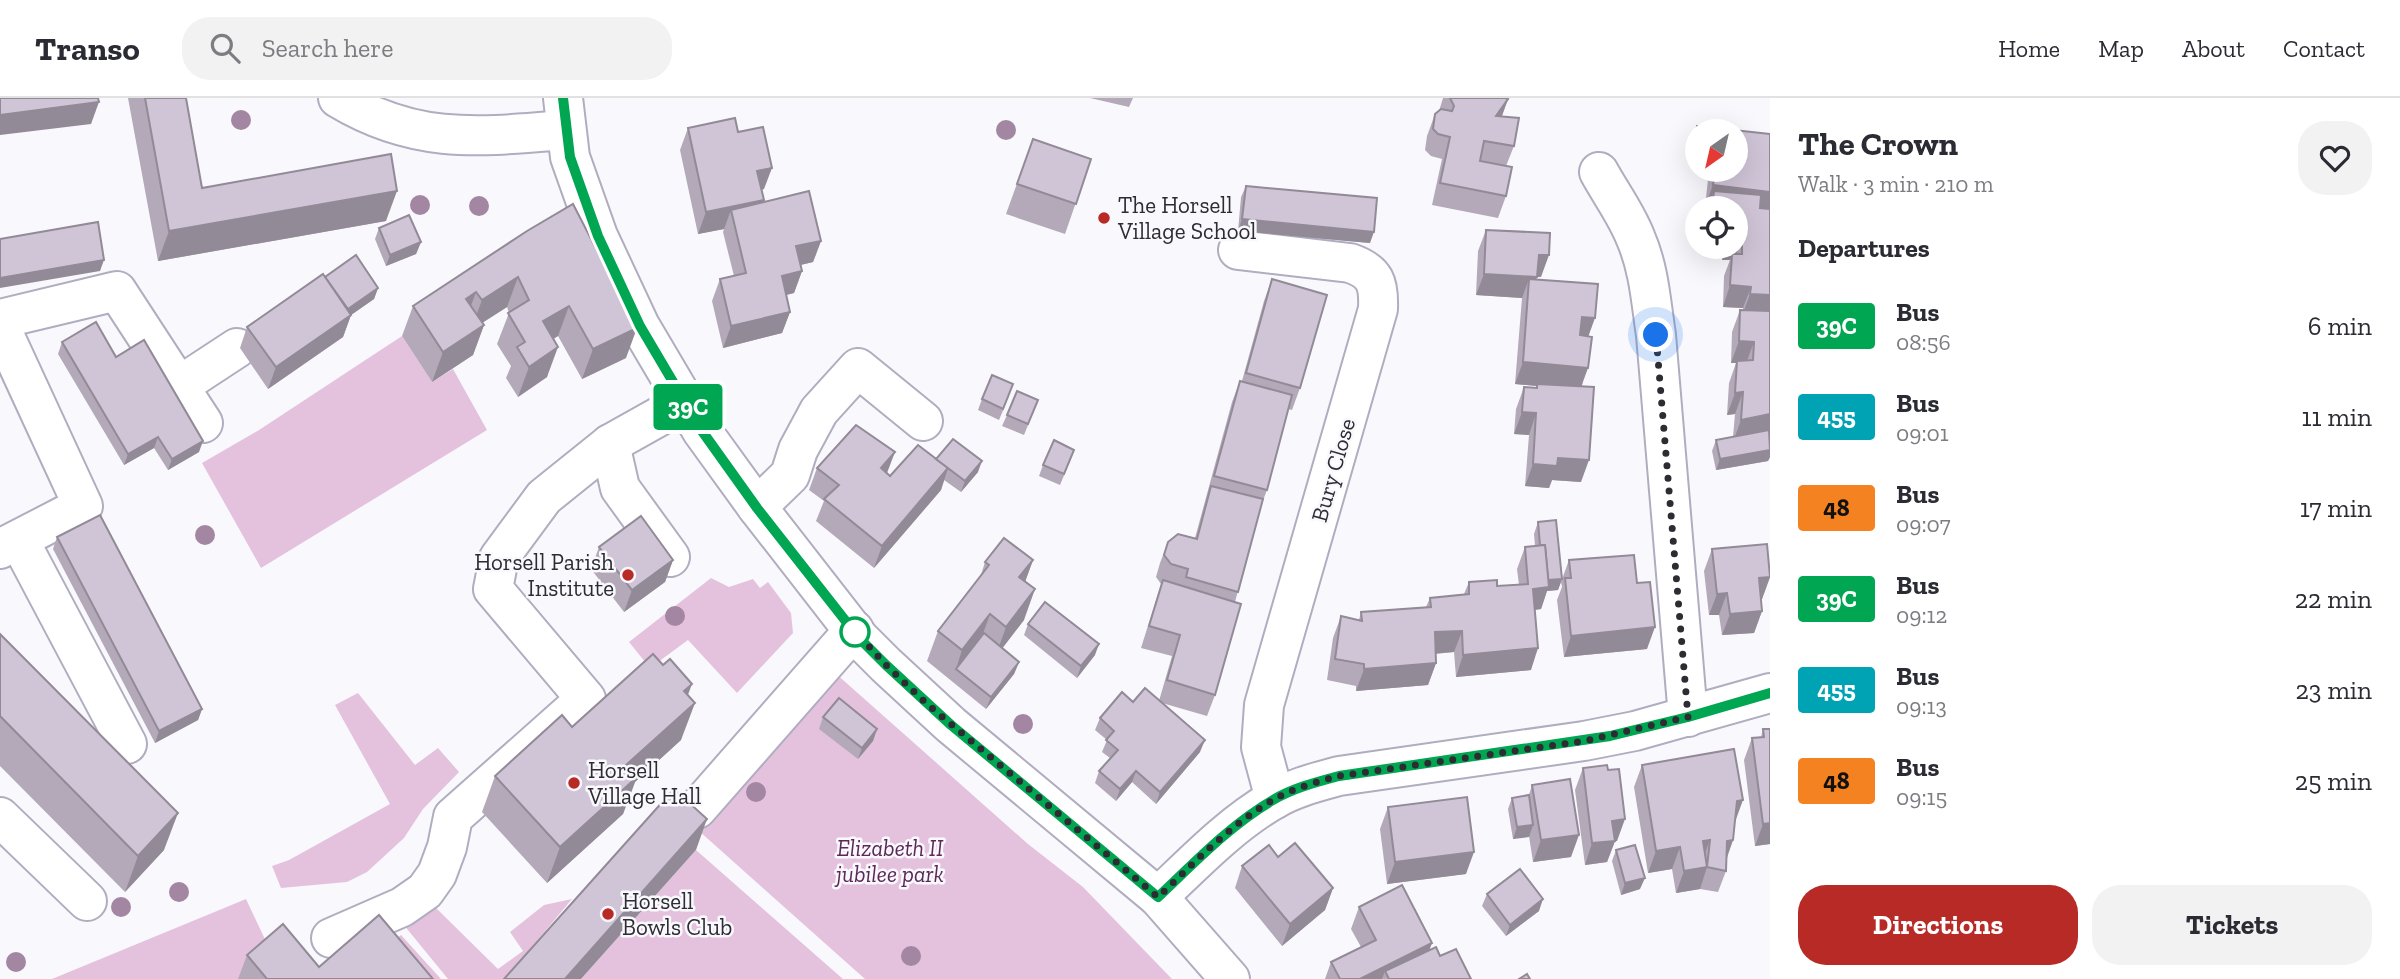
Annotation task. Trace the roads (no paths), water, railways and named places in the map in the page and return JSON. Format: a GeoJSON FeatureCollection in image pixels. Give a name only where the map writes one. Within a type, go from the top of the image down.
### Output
{"type":"FeatureCollection","features":[{"type":"Feature","properties":{"kind":"street"},"geometry":{"type":"LineString","coordinates":[[338,98],[414,131],[479,136],[564,114],[570,157],[598,236],[640,326],[702,431],[757,508],[854,630],[886,665],[927,704],[1158,897],[1230,979]]}},
{"type":"Feature","properties":{"kind":"street"},"geometry":{"type":"LineString","coordinates":[[1599,172],[1636,238],[1646,267],[1656,335],[1688,717]]}},
{"type":"Feature","properties":{"kind":"street","name":"Bury Close"},"geometry":{"type":"LineString","coordinates":[[1238,250],[1350,263],[1371,275],[1378,289],[1378,309],[1265,705],[1261,747],[1275,799]]}},
{"type":"Feature","properties":{"kind":"street"},"geometry":{"type":"LineString","coordinates":[[0,319],[117,291],[203,423]]}},
{"type":"Feature","properties":{"kind":"street"},"geometry":{"type":"LineString","coordinates":[[0,326],[83,506],[10,545],[127,744]]}},
{"type":"Feature","properties":{"kind":"street"},"geometry":{"type":"LineString","coordinates":[[178,386],[237,348]]}},
{"type":"Feature","properties":{"kind":"street"},"geometry":{"type":"LineString","coordinates":[[757,508],[790,475],[798,450],[819,411],[858,368],[923,421]]}},
{"type":"Feature","properties":{"kind":"street"},"geometry":{"type":"LineString","coordinates":[[331,938],[402,907],[425,891],[437,874],[447,847],[453,817],[586,699],[492,589],[499,558],[544,496],[610,444],[685,401]]}},
{"type":"Feature","properties":{"kind":"street"},"geometry":{"type":"LineString","coordinates":[[610,444],[620,488],[670,557]]}},
{"type":"Feature","properties":{"kind":"street"},"geometry":{"type":"LineString","coordinates":[[698,809],[854,630]]}},
{"type":"Feature","properties":{"kind":"street"},"geometry":{"type":"LineString","coordinates":[[1158,897],[1226,834],[1275,799],[1306,785],[1339,776],[1584,741],[1688,717],[1770,693]]}},
{"type":"Feature","properties":{"kind":"street"},"geometry":{"type":"LineString","coordinates":[[0,817],[87,901]]}},
{"type":"Feature","properties":{"kind":"place","name":"The Horsell Village School"},"geometry":{"type":"Point","coordinates":[1104,218]}},
{"type":"Feature","properties":{"kind":"place","name":"Horsell Parish Institute"},"geometry":{"type":"Point","coordinates":[628,575]}},
{"type":"Feature","properties":{"kind":"place","name":"Horsell Village Hall"},"geometry":{"type":"Point","coordinates":[574,783]}},
{"type":"Feature","properties":{"kind":"place","name":"Horsell Bowls Club"},"geometry":{"type":"Point","coordinates":[608,914]}},
{"type":"Feature","properties":{"kind":"park label","name":"Elizabeth II jubilee park"},"geometry":{"type":"Point","coordinates":[890,861]}}]}
